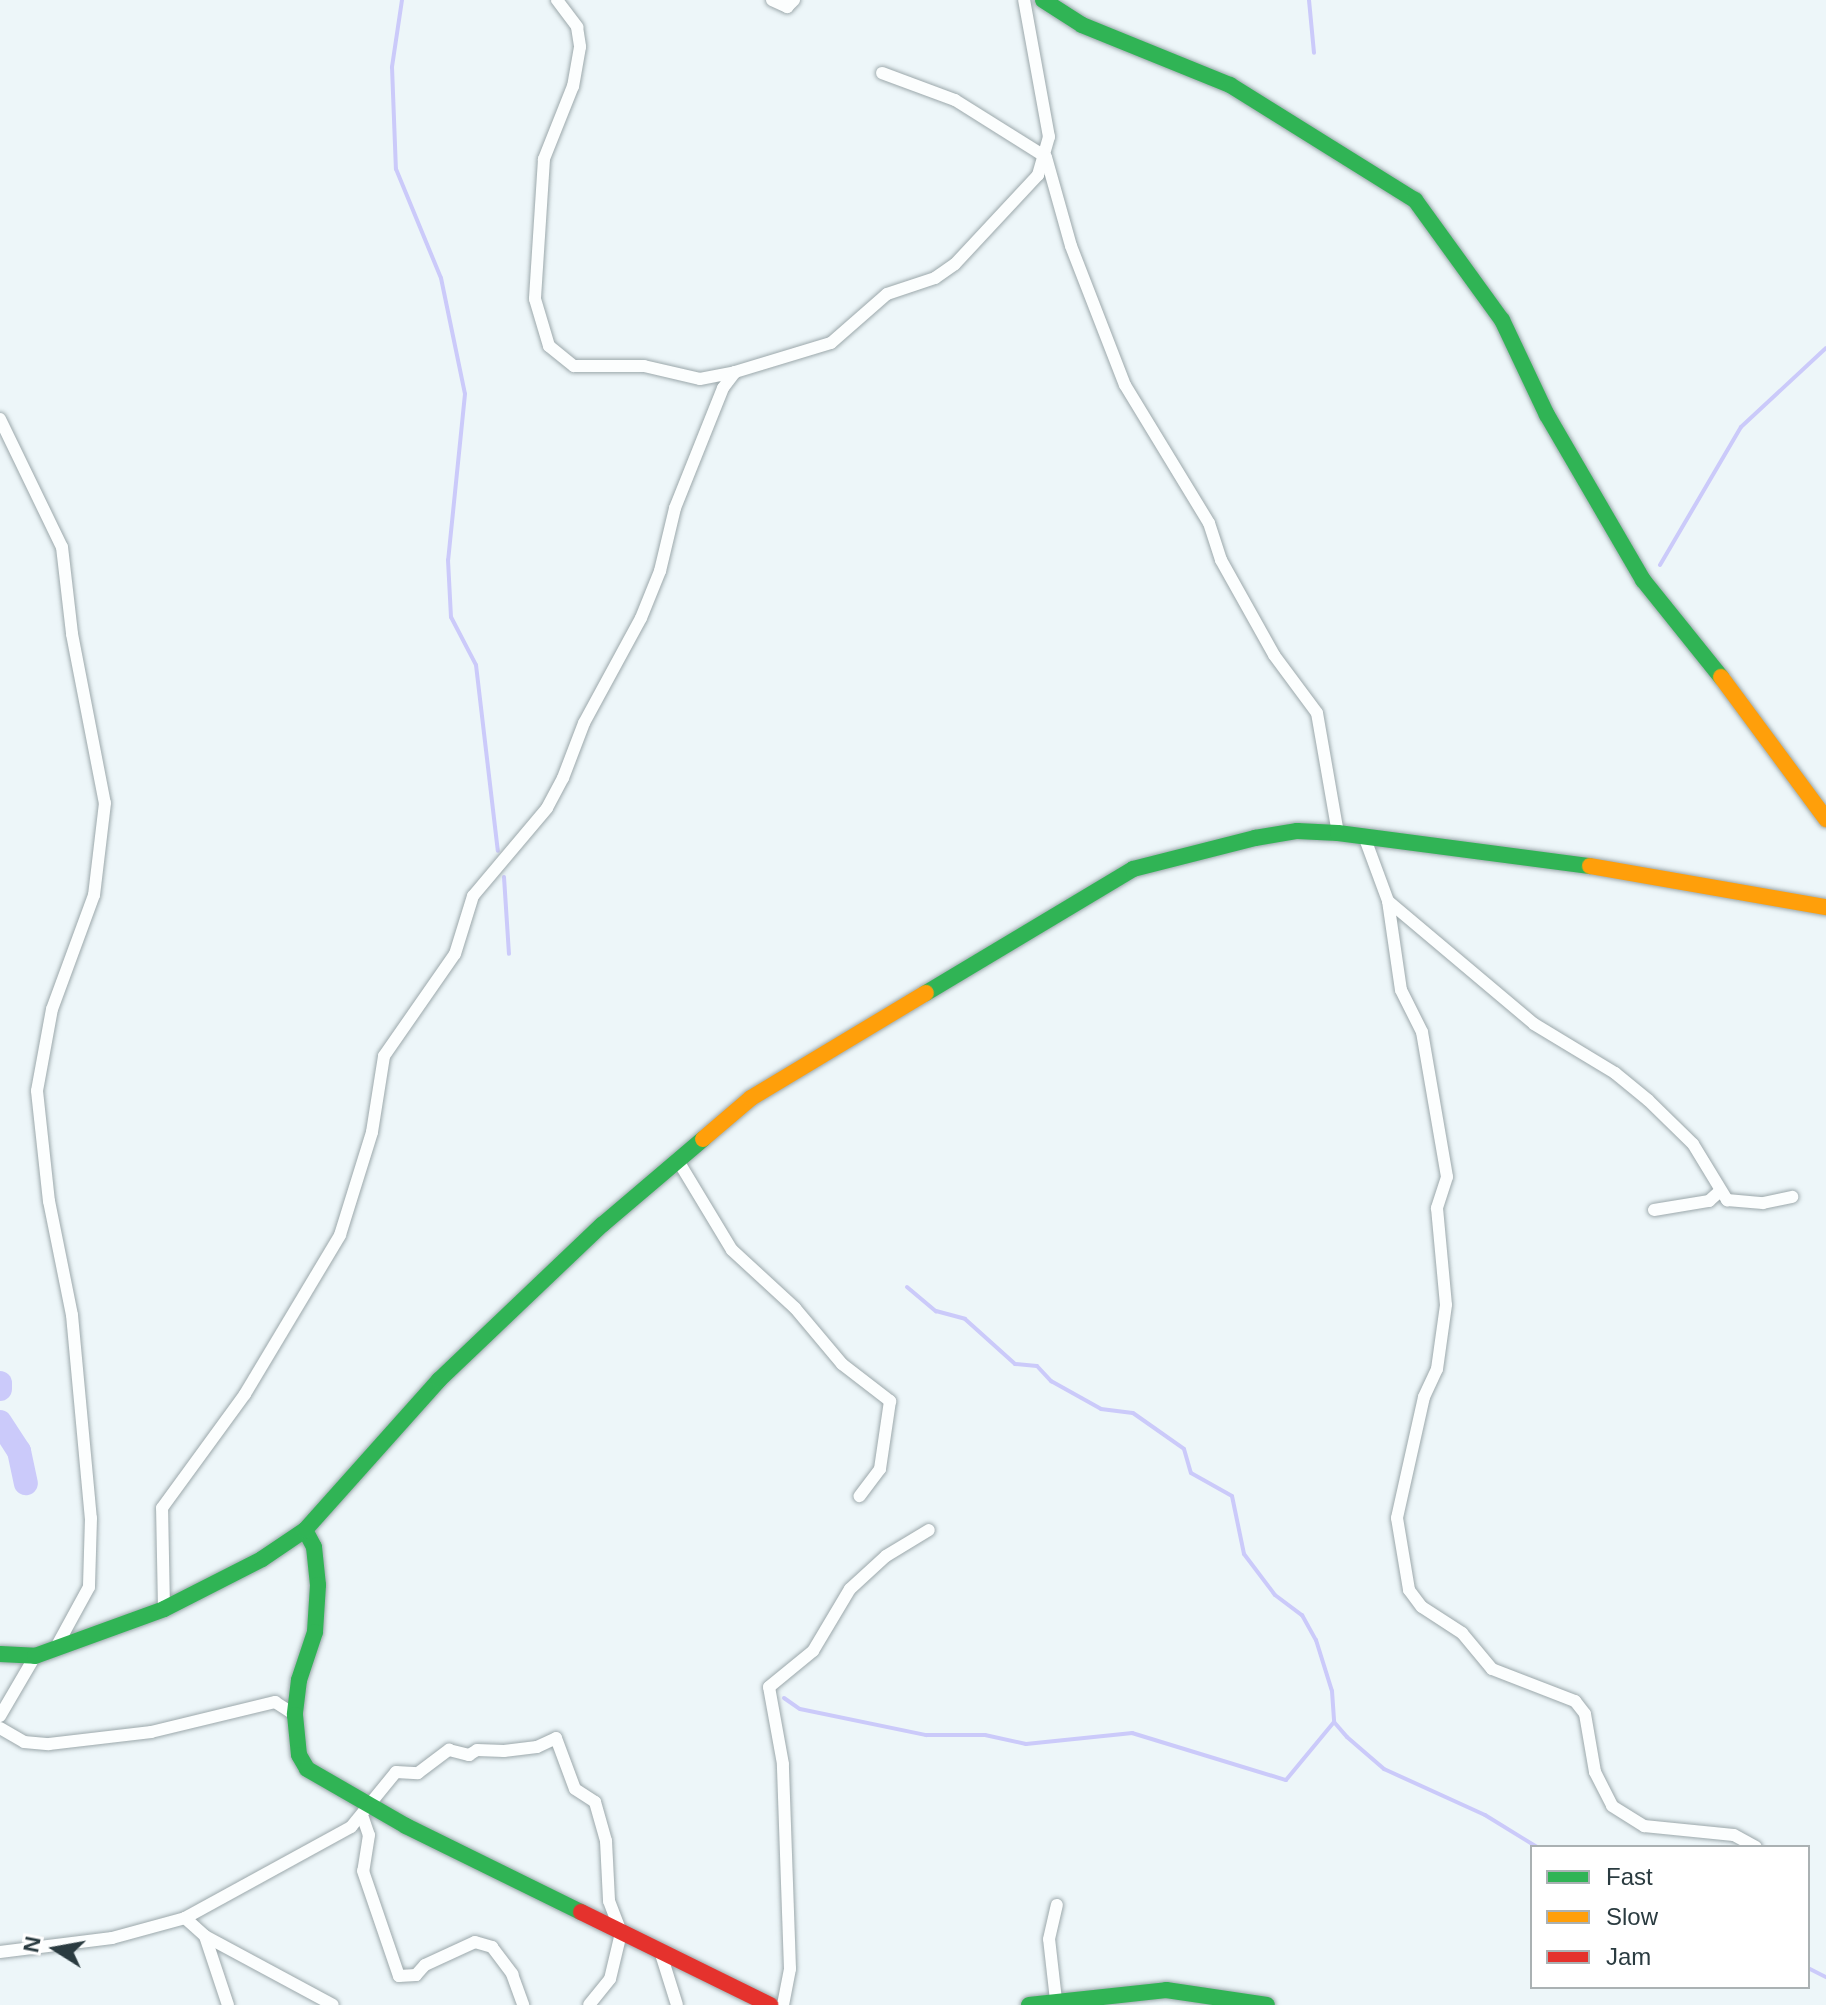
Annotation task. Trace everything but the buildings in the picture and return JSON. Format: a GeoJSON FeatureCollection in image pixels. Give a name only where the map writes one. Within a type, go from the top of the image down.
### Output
{"type":"FeatureCollection","features":[{"type":"Feature","properties":{"kind":"street"},"geometry":{"type":"LineString","coordinates":[[557,0],[577,27],[580,47],[573,86],[544,159],[535,299],[549,346],[574,366],[644,366],[700,379],[735,372],[831,343],[887,294],[935,278],[955,264],[1038,175],[1046,157],[1049,137],[1024,0]]}},
{"type":"Feature","properties":{"kind":"street"},"geometry":{"type":"LineString","coordinates":[[772,0],[787,7],[794,0]]}},
{"type":"Feature","properties":{"kind":"street"},"geometry":{"type":"LineString","coordinates":[[1043,0],[1082,25],[1230,85],[1390,180],[1415,200],[1502,320],[1547,415],[1643,580],[1672,611],[1826,819]]}},
{"type":"Feature","properties":{"kind":"street"},"geometry":{"type":"LineString","coordinates":[[882,73],[955,100],[1046,157],[1071,246],[1125,385],[1209,523],[1221,560],[1274,655],[1317,713],[1338,833]]}},
{"type":"Feature","properties":{"kind":"street"},"geometry":{"type":"LineString","coordinates":[[164,1609],[162,1508],[245,1394],[340,1235],[372,1132],[384,1056],[455,954],[473,896],[547,808],[563,778],[584,723],[641,618],[685,482],[723,388],[735,372]]}},
{"type":"Feature","properties":{"kind":"street"},"geometry":{"type":"LineString","coordinates":[[0,419],[62,547],[72,634],[105,803],[94,895],[52,1009],[37,1091],[49,1201],[72,1315],[91,1518],[89,1587],[55,1649]]}},
{"type":"Feature","properties":{"kind":"street"},"geometry":{"type":"LineString","coordinates":[[0,1654],[35,1656],[164,1609],[249,1566],[305,1530],[439,1380],[677,1159],[786,1073],[1133,869],[1255,838],[1297,831],[1338,833],[1652,874],[1826,907]]}},
{"type":"Feature","properties":{"kind":"street"},"geometry":{"type":"LineString","coordinates":[[1364,836],[1388,901],[1401,990],[1422,1032],[1447,1177],[1437,1208],[1446,1305],[1437,1369],[1424,1397],[1397,1518],[1409,1590],[1422,1607],[1462,1633],[1492,1669],[1575,1701],[1585,1714],[1595,1772],[1612,1806],[1644,1826],[1734,1835],[1752,1845]]}},
{"type":"Feature","properties":{"kind":"street"},"geometry":{"type":"LineString","coordinates":[[1388,901],[1534,1024],[1615,1073],[1648,1100],[1693,1144],[1719,1192],[1727,1200],[1745,1203],[1792,1197]]}},
{"type":"Feature","properties":{"kind":"street"},"geometry":{"type":"LineString","coordinates":[[677,1159],[732,1250],[795,1308],[842,1364],[890,1401],[880,1469],[860,1496]]}},
{"type":"Feature","properties":{"kind":"street"},"geometry":{"type":"LineString","coordinates":[[1654,1210],[1709,1201],[1719,1192]]}},
{"type":"Feature","properties":{"kind":"street"},"geometry":{"type":"LineString","coordinates":[[305,1530],[314,1547],[318,1585],[315,1632],[299,1680],[295,1715],[299,1755],[307,1769],[367,1813],[770,2005]]}},
{"type":"Feature","properties":{"kind":"street"},"geometry":{"type":"LineString","coordinates":[[783,2005],[790,1969],[783,1764],[769,1687],[813,1651],[850,1589],[886,1556],[929,1530]]}},
{"type":"Feature","properties":{"kind":"street"},"geometry":{"type":"LineString","coordinates":[[0,1716],[35,1656]]}},
{"type":"Feature","properties":{"kind":"street"},"geometry":{"type":"LineString","coordinates":[[0,1728],[24,1742],[49,1744],[151,1732],[275,1702],[295,1715]]}},
{"type":"Feature","properties":{"kind":"street"},"geometry":{"type":"LineString","coordinates":[[0,1952],[112,1938],[185,1918],[367,1813],[396,1772],[418,1773],[449,1750],[469,1755],[477,1750],[537,1747],[556,1738],[575,1789],[595,1802],[606,1841],[609,1901],[621,1933],[610,1979],[589,2005]]}},
{"type":"Feature","properties":{"kind":"street"},"geometry":{"type":"LineString","coordinates":[[367,1813],[369,1835],[363,1871],[399,1976],[416,1975],[446,1954],[475,1942],[492,1947],[512,1974],[523,2005]]}},
{"type":"Feature","properties":{"kind":"street"},"geometry":{"type":"LineString","coordinates":[[1056,2000],[1049,1939],[1057,1905]]}},
{"type":"Feature","properties":{"kind":"street"},"geometry":{"type":"LineString","coordinates":[[185,1918],[205,1936],[333,2005]]}},
{"type":"Feature","properties":{"kind":"street"},"geometry":{"type":"LineString","coordinates":[[205,1936],[228,2005]]}},
{"type":"Feature","properties":{"kind":"street"},"geometry":{"type":"LineString","coordinates":[[661,1954],[677,2005]]}},
{"type":"Feature","properties":{"kind":"street"},"geometry":{"type":"LineString","coordinates":[[1029,2005],[1166,1990],[1267,2005]]}},
{"type":"Feature","properties":{"kind":"waterway"},"geometry":{"type":"LineString","coordinates":[[402,0],[392,67],[396,169],[441,278],[465,394],[448,560],[451,617],[476,665],[498,851]]}},
{"type":"Feature","properties":{"kind":"waterway"},"geometry":{"type":"LineString","coordinates":[[1309,0],[1314,53]]}},
{"type":"Feature","properties":{"kind":"waterway"},"geometry":{"type":"LineString","coordinates":[[1660,565],[1741,427],[1826,348]]}},
{"type":"Feature","properties":{"kind":"waterway"},"geometry":{"type":"LineString","coordinates":[[504,877],[509,954]]}},
{"type":"Feature","properties":{"kind":"waterway"},"geometry":{"type":"LineString","coordinates":[[907,1287],[936,1311],[965,1319],[1015,1364],[1037,1366],[1051,1381],[1101,1409],[1133,1413],[1184,1449],[1191,1473],[1232,1496],[1244,1554],[1275,1595],[1302,1615],[1316,1640],[1332,1691],[1334,1722],[1347,1737],[1384,1769],[1485,1815],[1534,1845]]}},
{"type":"Feature","properties":{"kind":"waterway"},"geometry":{"type":"LineString","coordinates":[[0,1383],[0,1389]]}},
{"type":"Feature","properties":{"kind":"waterway"},"geometry":{"type":"LineString","coordinates":[[0,1422],[19,1451],[26,1483]]}},
{"type":"Feature","properties":{"kind":"waterway"},"geometry":{"type":"LineString","coordinates":[[784,1698],[800,1709],[926,1735],[985,1735],[1026,1744],[1132,1733],[1286,1780],[1334,1722]]}},
{"type":"Feature","properties":{"kind":"waterway"},"geometry":{"type":"LineString","coordinates":[[1810,1969],[1826,1977]]}},
{"type":"Feature","properties":{"kind":"traffic: fast"},"geometry":{"type":"LineString","coordinates":[[1043,0],[1082,25],[1230,85],[1415,200],[1502,320],[1547,415],[1643,580],[1721,677]]}},
{"type":"Feature","properties":{"kind":"traffic: fast"},"geometry":{"type":"LineString","coordinates":[[926,993],[1133,869],[1255,838],[1297,831],[1338,833],[1590,866]]}},
{"type":"Feature","properties":{"kind":"traffic: fast"},"geometry":{"type":"LineString","coordinates":[[0,1654],[35,1656],[164,1609],[262,1559],[305,1530],[439,1380],[602,1225],[703,1139]]}},
{"type":"Feature","properties":{"kind":"traffic: fast"},"geometry":{"type":"LineString","coordinates":[[305,1530],[314,1547],[318,1585],[315,1632],[299,1680],[295,1715],[299,1755],[307,1769],[406,1826],[581,1912]]}},
{"type":"Feature","properties":{"kind":"traffic: fast"},"geometry":{"type":"LineString","coordinates":[[1029,2005],[1166,1990],[1267,2005]]}},
{"type":"Feature","properties":{"kind":"traffic: slow"},"geometry":{"type":"LineString","coordinates":[[1721,677],[1826,819]]}},
{"type":"Feature","properties":{"kind":"traffic: slow"},"geometry":{"type":"LineString","coordinates":[[1590,866],[1826,907]]}},
{"type":"Feature","properties":{"kind":"traffic: slow"},"geometry":{"type":"LineString","coordinates":[[703,1139],[751,1098],[926,993]]}},
{"type":"Feature","properties":{"kind":"traffic: jam"},"geometry":{"type":"LineString","coordinates":[[581,1912],[770,2005]]}}]}
